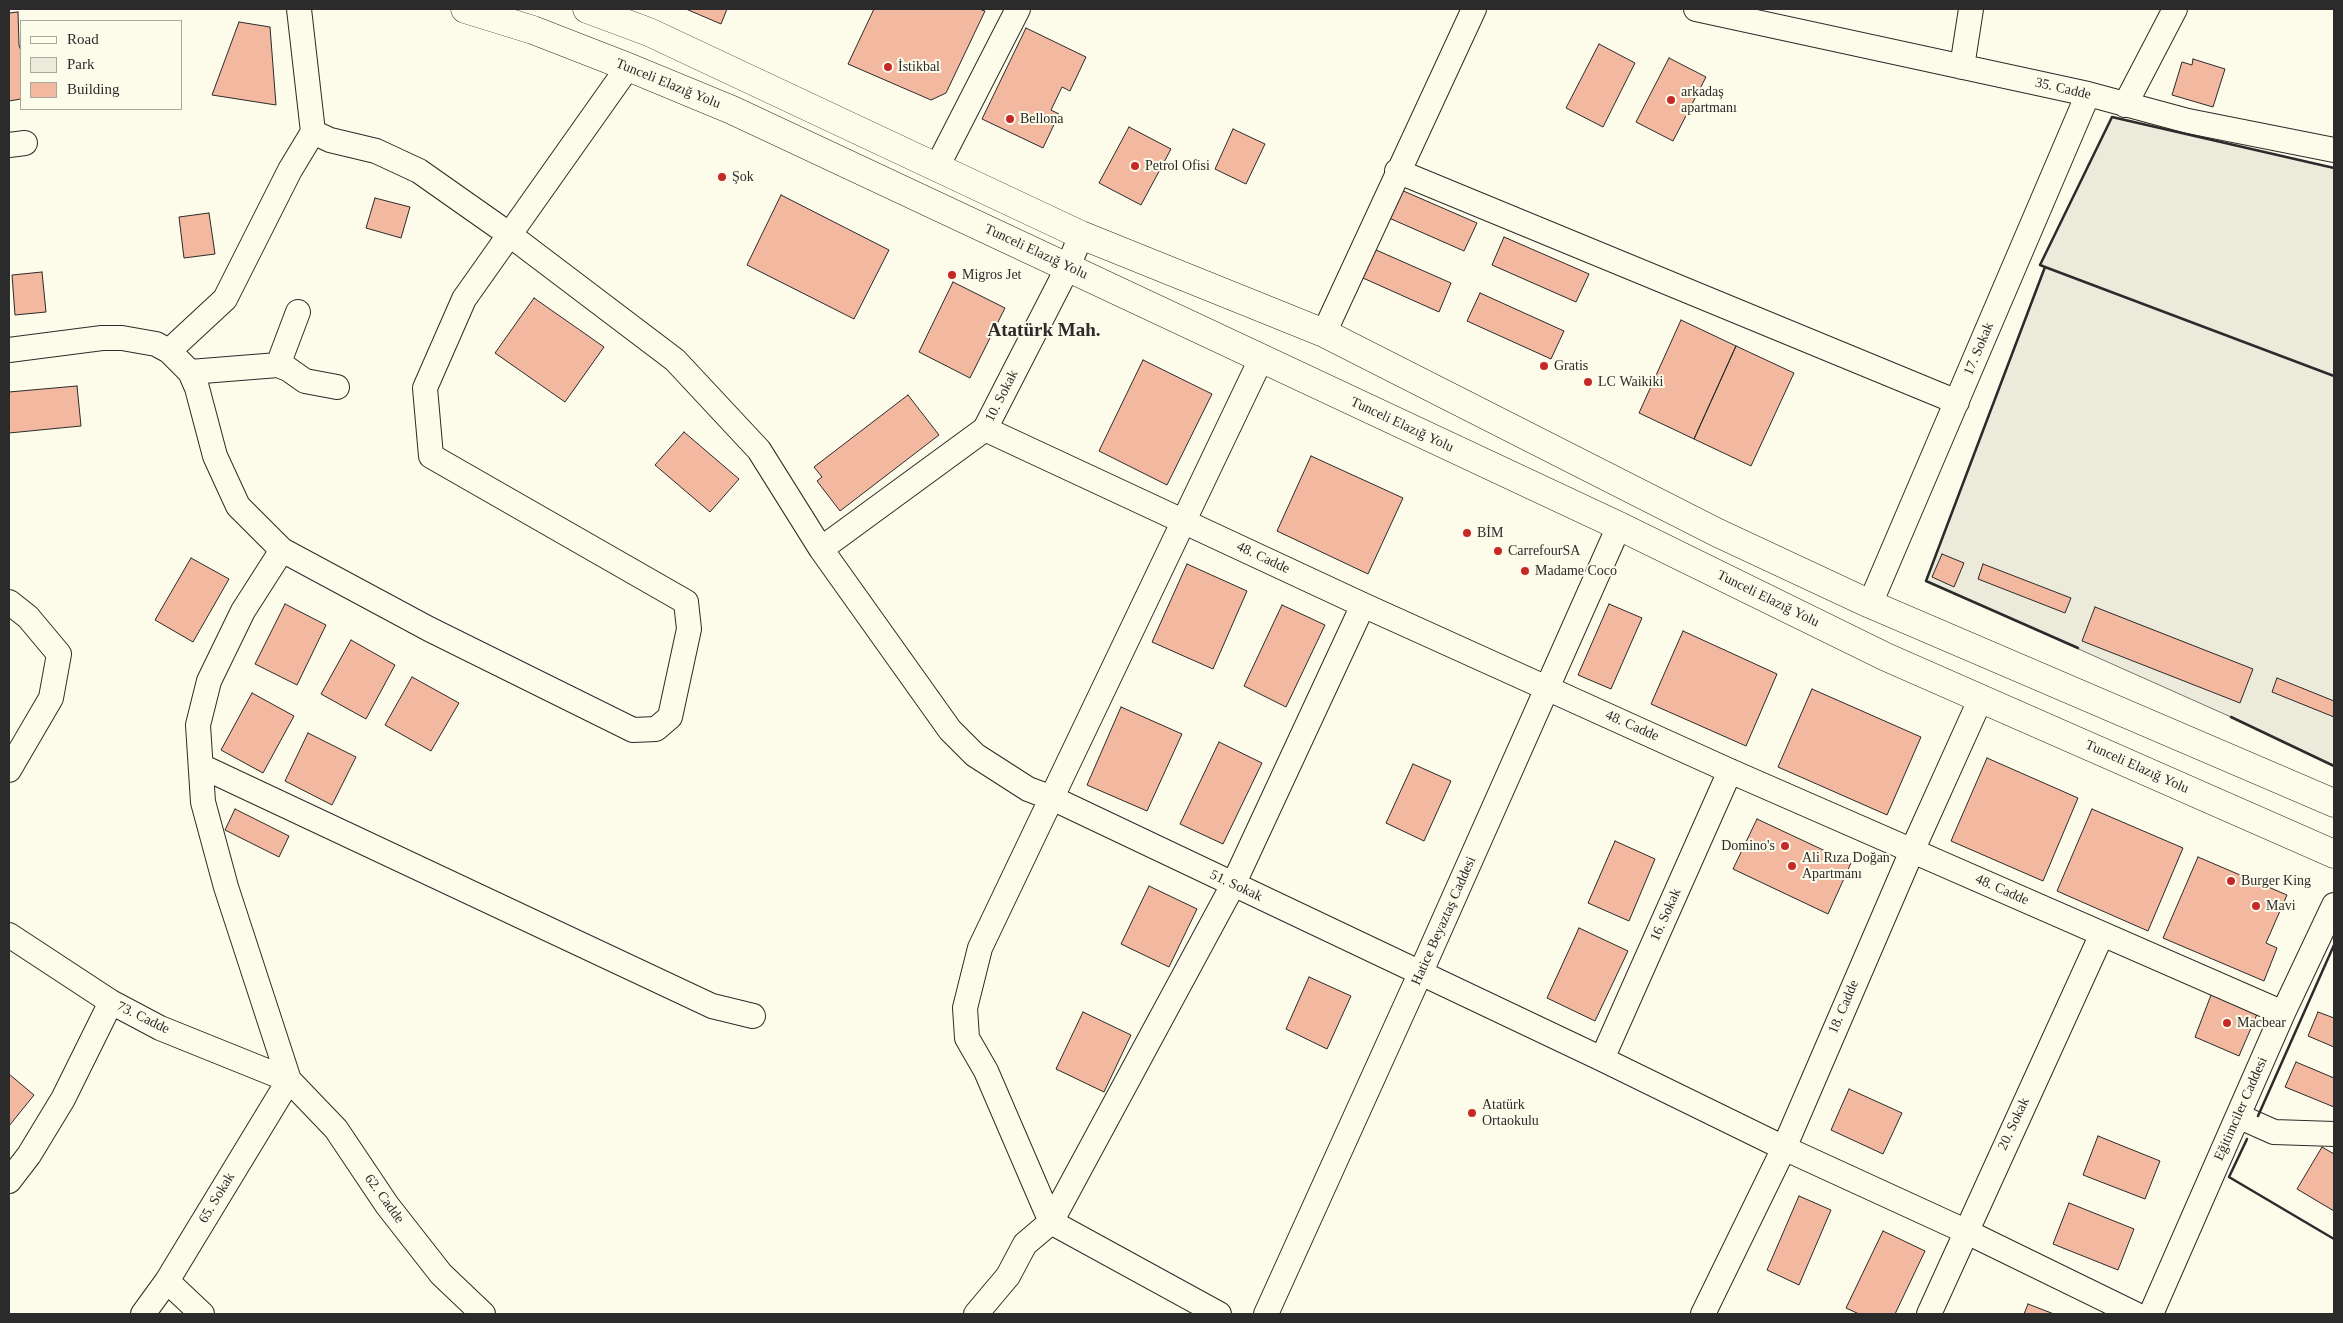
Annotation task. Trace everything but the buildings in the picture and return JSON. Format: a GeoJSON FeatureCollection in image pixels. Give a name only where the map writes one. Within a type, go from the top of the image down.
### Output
{"type":"FeatureCollection","features":[{"type":"Feature","properties":{"kind":"main road","name":"Tunceli Elazığ Yolu"},"geometry":{"type":"LineString","coordinates":[[465,9],[533,30],[732,110],[1619,526],[1886,657],[2334,854]]}},
{"type":"Feature","properties":{"kind":"main road"},"geometry":{"type":"LineString","coordinates":[[596,10],[649,32],[1081,235],[1324,333],[1718,533],[1870,604],[2334,803]]}},
{"type":"Feature","properties":{"kind":"street"},"geometry":{"type":"LineString","coordinates":[[169,351],[224,299],[290,170],[313,132],[299,9]]}},
{"type":"Feature","properties":{"kind":"street"},"geometry":{"type":"LineString","coordinates":[[937,168],[1018,9]]}},
{"type":"Feature","properties":{"kind":"street"},"geometry":{"type":"LineString","coordinates":[[1324,333],[1397,171],[1474,9]]}},
{"type":"Feature","properties":{"kind":"street","name":"35. Cadde"},"geometry":{"type":"LineString","coordinates":[[1696,9],[2088,94],[2188,121],[2334,150]]}},
{"type":"Feature","properties":{"kind":"street"},"geometry":{"type":"LineString","coordinates":[[1962,67],[1971,9]]}},
{"type":"Feature","properties":{"kind":"street"},"geometry":{"type":"LineString","coordinates":[[2125,105],[2175,9]]}},
{"type":"Feature","properties":{"kind":"street"},"geometry":{"type":"LineString","coordinates":[[9,350],[94,339],[122,338],[156,344],[169,351],[190,372],[197,388],[214,456],[238,506],[282,550],[429,629],[633,730],[656,728],[670,717],[688,629],[686,602],[431,456],[425,388],[464,299],[628,67]]}},
{"type":"Feature","properties":{"kind":"street","name":"17. Sokak"},"geometry":{"type":"LineString","coordinates":[[1870,604],[2088,94]]}},
{"type":"Feature","properties":{"kind":"street","name":"51. Sokak"},"geometry":{"type":"LineString","coordinates":[[313,132],[330,140],[376,151],[419,171],[510,235],[675,360],[759,450],[822,549],[950,730],[974,755],[1028,789],[1052,798],[1602,1059],[1784,1148],[1965,1231],[2135,1314]]}},
{"type":"Feature","properties":{"kind":"street"},"geometry":{"type":"LineString","coordinates":[[1397,171],[1956,402]]}},
{"type":"Feature","properties":{"kind":"street","name":"10. Sokak"},"geometry":{"type":"LineString","coordinates":[[822,549],[985,429],[1068,267],[1081,235]]}},
{"type":"Feature","properties":{"kind":"street"},"geometry":{"type":"LineString","coordinates":[[278,366],[298,312]]}},
{"type":"Feature","properties":{"kind":"street"},"geometry":{"type":"LineString","coordinates":[[1219,1314],[1051,1222],[986,1071],[967,1038],[964,1008],[980,948],[1261,359]]}},
{"type":"Feature","properties":{"kind":"street"},"geometry":{"type":"LineString","coordinates":[[190,372],[278,366],[288,369],[305,381],[337,387]]}},
{"type":"Feature","properties":{"kind":"street","name":"48. Cadde"},"geometry":{"type":"LineString","coordinates":[[985,429],[1363,605],[1730,771],[2283,1014]]}},
{"type":"Feature","properties":{"kind":"street","name":"Hatice Beyaztaş Caddesi"},"geometry":{"type":"LineString","coordinates":[[1266,1314],[1420,974],[1619,526]]}},
{"type":"Feature","properties":{"kind":"street"},"geometry":{"type":"LineString","coordinates":[[282,550],[243,611],[209,681],[198,725],[203,802],[226,887],[289,1080]]}},
{"type":"Feature","properties":{"kind":"street"},"geometry":{"type":"LineString","coordinates":[[9,602],[28,617],[59,654],[51,698],[9,770]]}},
{"type":"Feature","properties":{"kind":"street"},"geometry":{"type":"LineString","coordinates":[[976,1314],[1008,1276],[1025,1244],[1051,1222],[1233,885],[1363,605]]}},
{"type":"Feature","properties":{"kind":"street","name":"18. Cadde"},"geometry":{"type":"LineString","coordinates":[[1703,1314],[1784,1148],[1912,851],[1981,698]]}},
{"type":"Feature","properties":{"kind":"street"},"geometry":{"type":"LineString","coordinates":[[200,766],[712,1006],[753,1016]]}},
{"type":"Feature","properties":{"kind":"street","name":"16. Sokak"},"geometry":{"type":"LineString","coordinates":[[1602,1059],[1730,771]]}},
{"type":"Feature","properties":{"kind":"street","name":"Eğitimciler Caddesi"},"geometry":{"type":"LineString","coordinates":[[2150,1314],[2283,1014],[2334,905]]}},
{"type":"Feature","properties":{"kind":"street","name":"20. Sokak"},"geometry":{"type":"LineString","coordinates":[[1929,1314],[1965,1231],[2102,934]]}},
{"type":"Feature","properties":{"kind":"street","name":"73. Cadde"},"geometry":{"type":"LineString","coordinates":[[9,935],[111,1002],[160,1028],[289,1080]]}},
{"type":"Feature","properties":{"kind":"street"},"geometry":{"type":"LineString","coordinates":[[9,1181],[29,1155],[63,1099],[111,1002]]}},
{"type":"Feature","properties":{"kind":"street","name":"65. Sokak"},"geometry":{"type":"LineString","coordinates":[[143,1314],[167,1281],[289,1080]]}},
{"type":"Feature","properties":{"kind":"street","name":"62. Cadde"},"geometry":{"type":"LineString","coordinates":[[289,1080],[336,1129],[387,1205],[442,1274],[483,1314]]}},
{"type":"Feature","properties":{"kind":"street"},"geometry":{"type":"LineString","coordinates":[[2238,1116],[2274,1132],[2334,1134]]}},
{"type":"Feature","properties":{"kind":"street"},"geometry":{"type":"LineString","coordinates":[[167,1281],[202,1314]]}},
{"type":"Feature","properties":{"kind":"green space"},"geometry":{"type":"Polygon","coordinates":[[[2112,117],[2334,168],[2334,766],[2231,717],[1926,581],[2045,268],[2040,265],[2112,117]]]}},
{"type":"Feature","properties":{"kind":"wall"},"geometry":{"type":"LineString","coordinates":[[2045,267],[2040,265],[2112,117],[2334,168]]}},
{"type":"Feature","properties":{"kind":"wall"},"geometry":{"type":"LineString","coordinates":[[2078,648],[1926,581],[2045,267],[2334,376]]}},
{"type":"Feature","properties":{"kind":"wall"},"geometry":{"type":"LineString","coordinates":[[2231,717],[2334,766]]}},
{"type":"Feature","properties":{"kind":"wall"},"geometry":{"type":"LineString","coordinates":[[2258,1116],[2334,945]]}},
{"type":"Feature","properties":{"kind":"wall"},"geometry":{"type":"LineString","coordinates":[[2247,1139],[2229,1177],[2334,1239]]}},
{"type":"Feature","properties":{"kind":"place","name":"İstikbal"},"geometry":{"type":"Point","coordinates":[888,67]}},
{"type":"Feature","properties":{"kind":"place","name":"arkadaş apartmanı"},"geometry":{"type":"Point","coordinates":[1671,100]}},
{"type":"Feature","properties":{"kind":"place","name":"Bellona"},"geometry":{"type":"Point","coordinates":[1010,119]}},
{"type":"Feature","properties":{"kind":"place","name":"Petrol Ofisi"},"geometry":{"type":"Point","coordinates":[1135,166]}},
{"type":"Feature","properties":{"kind":"place","name":"Şok"},"geometry":{"type":"Point","coordinates":[722,177]}},
{"type":"Feature","properties":{"kind":"place","name":"Migros Jet"},"geometry":{"type":"Point","coordinates":[952,275]}},
{"type":"Feature","properties":{"kind":"place","name":"Gratis"},"geometry":{"type":"Point","coordinates":[1544,366]}},
{"type":"Feature","properties":{"kind":"place","name":"LC Waikiki"},"geometry":{"type":"Point","coordinates":[1588,382]}},
{"type":"Feature","properties":{"kind":"place","name":"BİM"},"geometry":{"type":"Point","coordinates":[1467,533]}},
{"type":"Feature","properties":{"kind":"place","name":"CarrefourSA"},"geometry":{"type":"Point","coordinates":[1498,551]}},
{"type":"Feature","properties":{"kind":"place","name":"Madame Coco"},"geometry":{"type":"Point","coordinates":[1525,571]}},
{"type":"Feature","properties":{"kind":"place","name":"Domino's"},"geometry":{"type":"Point","coordinates":[1785,846]}},
{"type":"Feature","properties":{"kind":"place","name":"Ali Rıza Doğan Apartmanı"},"geometry":{"type":"Point","coordinates":[1792,866]}},
{"type":"Feature","properties":{"kind":"place","name":"Burger King"},"geometry":{"type":"Point","coordinates":[2231,881]}},
{"type":"Feature","properties":{"kind":"place","name":"Mavi"},"geometry":{"type":"Point","coordinates":[2256,906]}},
{"type":"Feature","properties":{"kind":"place","name":"Macbear"},"geometry":{"type":"Point","coordinates":[2227,1023]}},
{"type":"Feature","properties":{"kind":"place","name":"Atatürk Ortaokulu"},"geometry":{"type":"Point","coordinates":[1472,1113]}},
{"type":"Feature","properties":{"kind":"district","name":"Atatürk Mah."},"geometry":{"type":"Point","coordinates":[1044,331]}}]}
